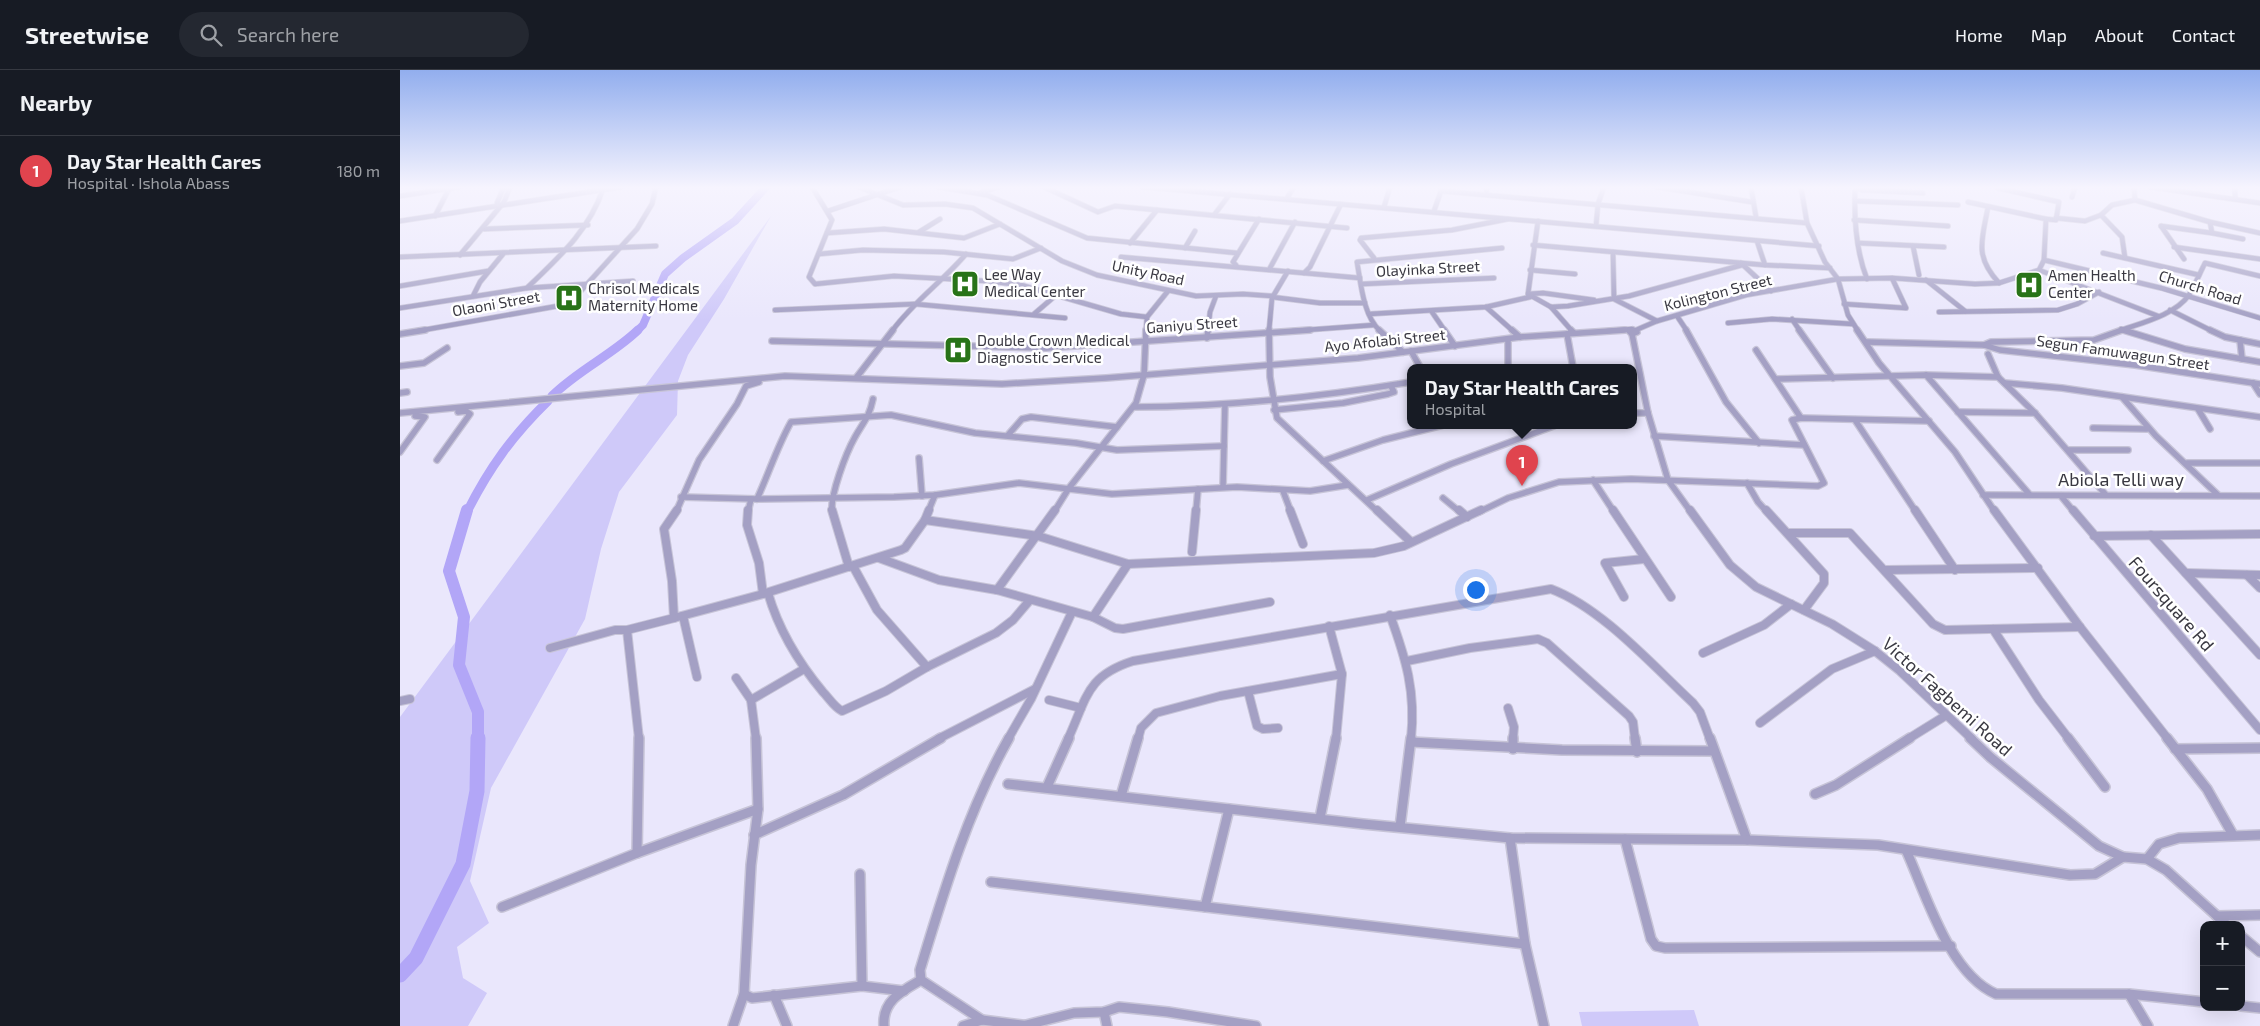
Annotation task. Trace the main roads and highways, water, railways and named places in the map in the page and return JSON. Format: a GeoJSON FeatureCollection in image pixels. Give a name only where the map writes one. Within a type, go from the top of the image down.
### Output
{"type":"FeatureCollection","features":[{"type":"Feature","properties":{"kind":"waterway"},"geometry":{"type":"LineString","coordinates":[[638,330],[643,325],[665,274],[683,258],[720,232]]}},
{"type":"Feature","properties":{"kind":"waterway"},"geometry":{"type":"LineString","coordinates":[[552,396],[638,330]]}},
{"type":"Feature","properties":{"kind":"waterway"},"geometry":{"type":"LineString","coordinates":[[467,512],[484,481],[513,439],[548,401]]}},
{"type":"Feature","properties":{"kind":"waterway"},"geometry":{"type":"LineString","coordinates":[[467,510],[449,571],[464,617],[459,665],[478,712],[478,738]]}},
{"type":"Feature","properties":{"kind":"waterway"},"geometry":{"type":"LineString","coordinates":[[400,975],[416,958],[463,864],[477,791],[478,738]]}},
{"type":"Feature","properties":{"kind":"place","name":"Lee Way Medical Center"},"geometry":{"type":"Point","coordinates":[965,284]}},
{"type":"Feature","properties":{"kind":"place","name":"Amen Health Center"},"geometry":{"type":"Point","coordinates":[2029,285]}},
{"type":"Feature","properties":{"kind":"place","name":"Chrisol Medicals Maternity Home"},"geometry":{"type":"Point","coordinates":[569,298]}},
{"type":"Feature","properties":{"kind":"place","name":"Double Crown Medical Diagnostic Service"},"geometry":{"type":"Point","coordinates":[958,350]}},
{"type":"Feature","properties":{"kind":"place","name":"Day Star Health Cares"},"geometry":{"type":"Point","coordinates":[1522,486]}}]}
